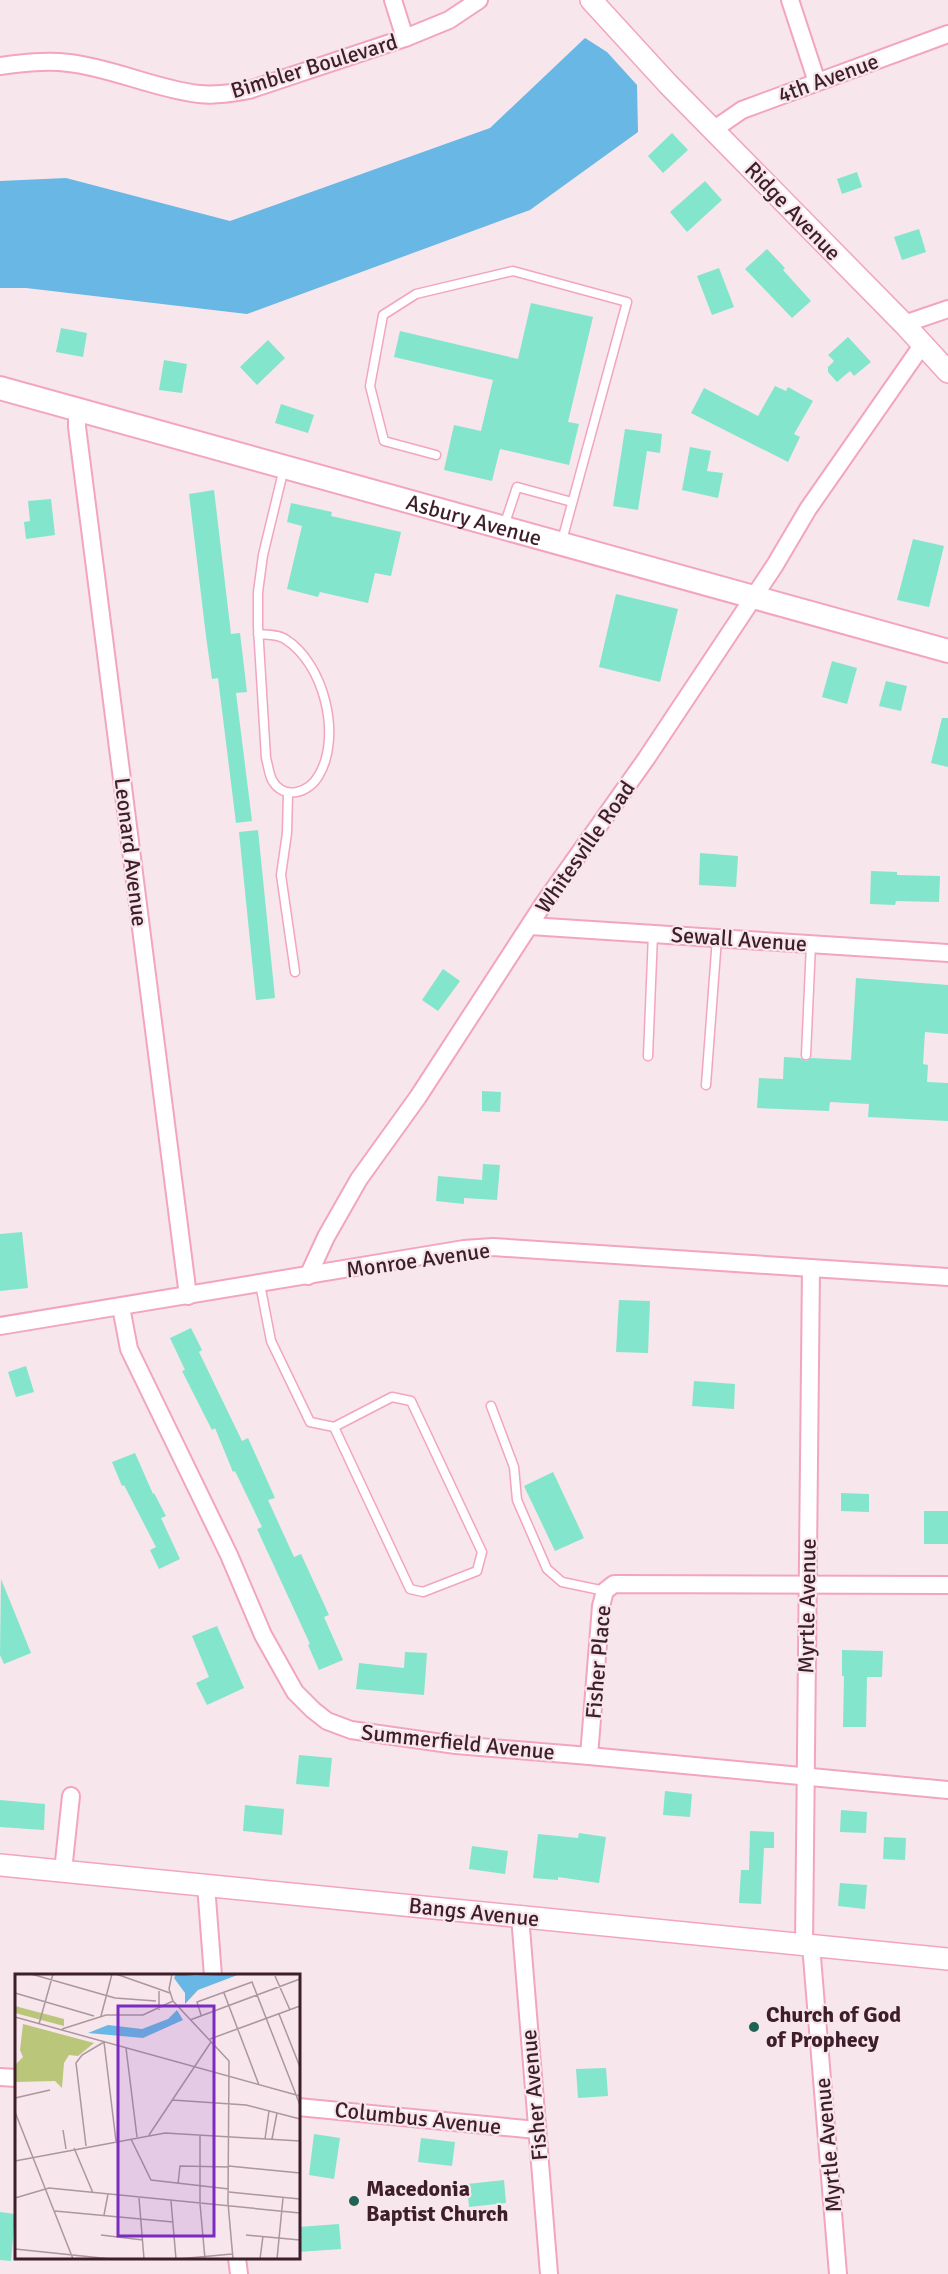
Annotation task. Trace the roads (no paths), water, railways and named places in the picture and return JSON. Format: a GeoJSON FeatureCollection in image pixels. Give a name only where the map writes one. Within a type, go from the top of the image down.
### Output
{"type":"FeatureCollection","features":[{"type":"Feature","properties":{"kind":"main road","name":"Asbury Avenue"},"geometry":{"type":"LineString","coordinates":[[0,388],[948,651]]}},
{"type":"Feature","properties":{"kind":"street"},"geometry":{"type":"LineString","coordinates":[[393,0],[405,38]]}},
{"type":"Feature","properties":{"kind":"street","name":"Bimbler Boulevard"},"geometry":{"type":"LineString","coordinates":[[0,66],[68,62],[199,94],[224,94],[249,90],[405,38],[449,20],[479,0]]}},
{"type":"Feature","properties":{"kind":"street","name":"Ridge Avenue"},"geometry":{"type":"LineString","coordinates":[[591,0],[713,130],[904,324],[948,372]]}},
{"type":"Feature","properties":{"kind":"street"},"geometry":{"type":"LineString","coordinates":[[790,0],[816,81]]}},
{"type":"Feature","properties":{"kind":"street","name":"4th Avenue"},"geometry":{"type":"LineString","coordinates":[[713,130],[742,110],[948,34]]}},
{"type":"Feature","properties":{"kind":"street"},"geometry":{"type":"LineString","coordinates":[[904,324],[948,309]]}},
{"type":"Feature","properties":{"kind":"street","name":"Whitesville Road"},"geometry":{"type":"LineString","coordinates":[[308,1276],[326,1237],[359,1179],[418,1097],[544,903],[646,759],[808,510],[923,344]]}},
{"type":"Feature","properties":{"kind":"street","name":"Leonard Avenue"},"geometry":{"type":"LineString","coordinates":[[77,409],[77,427],[188,1296]]}},
{"type":"Feature","properties":{"kind":"street","name":"Sewall Avenue"},"geometry":{"type":"LineString","coordinates":[[530,927],[948,953]]}},
{"type":"Feature","properties":{"kind":"street","name":"Monroe Avenue"},"geometry":{"type":"LineString","coordinates":[[0,1326],[464,1249],[493,1247],[948,1277]]}},
{"type":"Feature","properties":{"kind":"street","name":"Myrtle Avenue"},"geometry":{"type":"LineString","coordinates":[[810,1268],[805,1776],[808,1945],[838,2274]]}},
{"type":"Feature","properties":{"kind":"street","name":"Summerfield Avenue"},"geometry":{"type":"LineString","coordinates":[[121,1306],[129,1348],[229,1554],[263,1635],[295,1692],[327,1721],[351,1730],[456,1745],[948,1790]]}},
{"type":"Feature","properties":{"kind":"street","name":"Fisher Place"},"geometry":{"type":"LineString","coordinates":[[590,1756],[601,1606],[605,1590],[614,1584],[948,1585]]}},
{"type":"Feature","properties":{"kind":"street"},"geometry":{"type":"LineString","coordinates":[[63,1871],[71,1796]]}},
{"type":"Feature","properties":{"kind":"street","name":"Bangs Avenue"},"geometry":{"type":"LineString","coordinates":[[0,1865],[948,1959]]}},
{"type":"Feature","properties":{"kind":"street"},"geometry":{"type":"LineString","coordinates":[[206,1885],[213,1974]]}},
{"type":"Feature","properties":{"kind":"street","name":"Fisher Avenue"},"geometry":{"type":"LineString","coordinates":[[520,1916],[549,2274]]}},
{"type":"Feature","properties":{"kind":"street"},"geometry":{"type":"LineString","coordinates":[[0,2076],[15,2078]]}},
{"type":"Feature","properties":{"kind":"street","name":"Columbus Avenue"},"geometry":{"type":"LineString","coordinates":[[300,2107],[537,2130]]}},
{"type":"Feature","properties":{"kind":"street"},"geometry":{"type":"LineString","coordinates":[[237,2259],[239,2274]]}},
{"type":"Feature","properties":{"kind":"lane"},"geometry":{"type":"LineString","coordinates":[[436,455],[384,441],[370,386],[383,315],[416,294],[513,271],[627,302],[561,544]]}},
{"type":"Feature","properties":{"kind":"lane"},"geometry":{"type":"LineString","coordinates":[[258,634],[284,638],[301,652],[312,668],[326,704],[330,729],[327,750],[320,774],[311,787],[302,792],[288,793],[279,789],[271,779],[266,758],[258,634],[258,592],[263,555],[284,468]]}},
{"type":"Feature","properties":{"kind":"lane"},"geometry":{"type":"LineString","coordinates":[[504,529],[517,487],[572,502]]}},
{"type":"Feature","properties":{"kind":"lane"},"geometry":{"type":"LineString","coordinates":[[288,793],[287,832],[281,874],[295,972]]}},
{"type":"Feature","properties":{"kind":"lane"},"geometry":{"type":"LineString","coordinates":[[648,1056],[653,934]]}},
{"type":"Feature","properties":{"kind":"lane"},"geometry":{"type":"LineString","coordinates":[[706,1085],[717,938]]}},
{"type":"Feature","properties":{"kind":"lane"},"geometry":{"type":"LineString","coordinates":[[806,1055],[811,944]]}},
{"type":"Feature","properties":{"kind":"lane"},"geometry":{"type":"LineString","coordinates":[[260,1284],[271,1341],[310,1422],[334,1427],[392,1397],[411,1401],[482,1552],[477,1571],[423,1592],[410,1589],[334,1427]]}},
{"type":"Feature","properties":{"kind":"lane"},"geometry":{"type":"LineString","coordinates":[[491,1406],[514,1467],[517,1500],[547,1569],[562,1582],[605,1590]]}},
{"type":"Feature","properties":{"kind":"water"},"geometry":{"type":"Polygon","coordinates":[[[585,38],[607,52],[637,85],[638,132],[530,210],[247,314],[26,288],[0,288],[0,181],[66,178],[230,221],[490,128],[585,38]]]}},
{"type":"Feature","properties":{"kind":"place","name":"Church of God of Prophecy"},"geometry":{"type":"Point","coordinates":[754,2027]}},
{"type":"Feature","properties":{"kind":"place","name":"Macedonia Baptist Church"},"geometry":{"type":"Point","coordinates":[354,2201]}}]}
